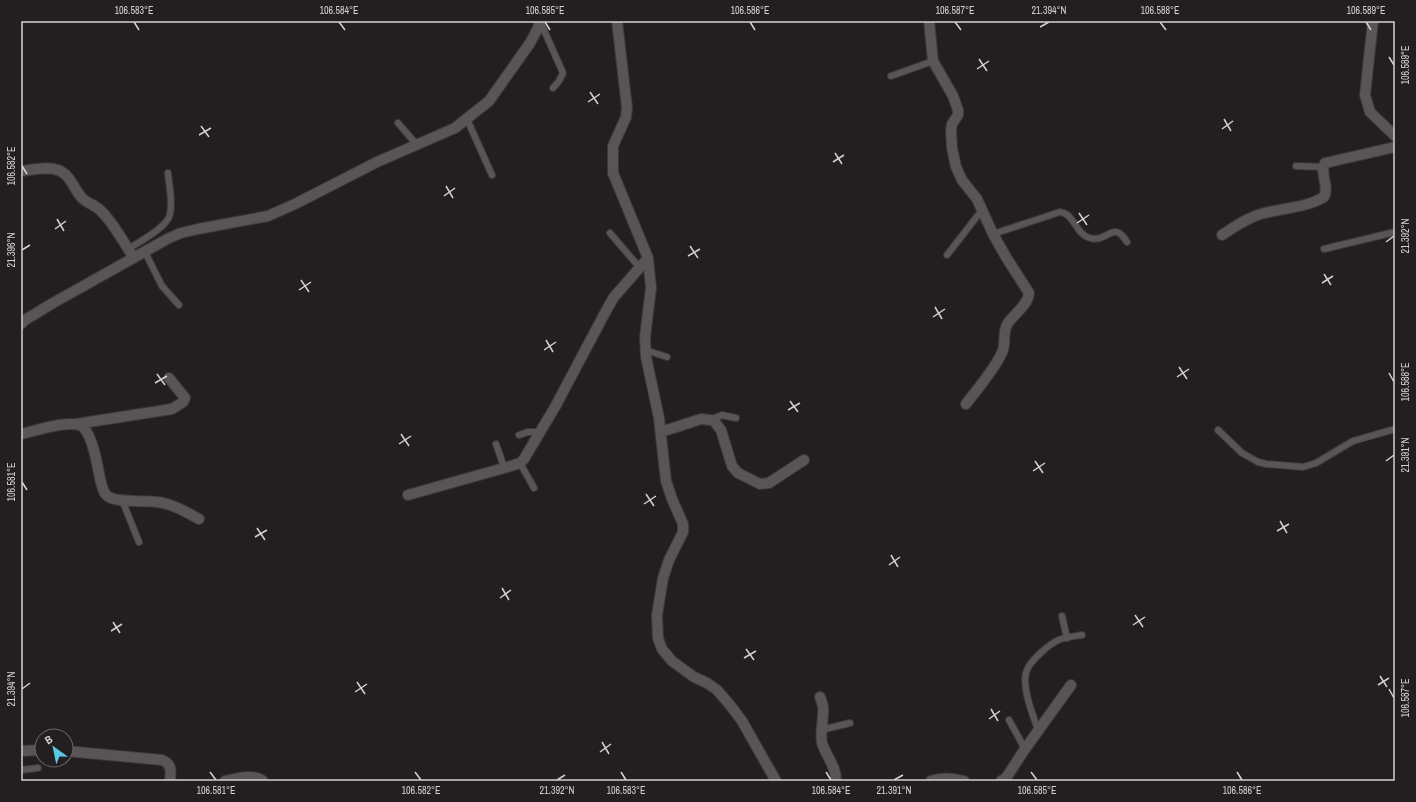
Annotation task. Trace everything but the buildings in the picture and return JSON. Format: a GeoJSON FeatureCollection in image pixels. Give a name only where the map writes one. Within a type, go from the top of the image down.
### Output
{"type":"FeatureCollection","features":[{"type":"Feature","properties":{"kind":"street"},"geometry":{"type":"LineString","coordinates":[[21,324],[25,320],[131,254],[145,252],[181,233],[268,216],[295,204],[377,162],[455,128],[489,101],[530,43],[540,21]]}},
{"type":"Feature","properties":{"kind":"street"},"geometry":{"type":"LineString","coordinates":[[617,21],[627,108],[626,117],[613,146],[613,173],[648,258],[651,288],[644,337],[645,350],[661,432],[666,481],[672,499],[681,518],[683,532],[663,578],[658,616],[658,638],[662,649],[672,661],[694,677],[717,690],[730,705],[742,721],[776,781]]}},
{"type":"Feature","properties":{"kind":"street"},"geometry":{"type":"LineString","coordinates":[[929,21],[933,61],[953,96],[958,110],[958,115],[952,124],[951,130],[952,148],[956,167],[962,180],[977,199],[993,234],[1029,293],[1028,299],[1007,324],[1005,330],[1004,349],[1000,358],[966,404]]}},
{"type":"Feature","properties":{"kind":"street"},"geometry":{"type":"LineString","coordinates":[[1373,21],[1365,95],[1370,112],[1395,136]]}},
{"type":"Feature","properties":{"kind":"street"},"geometry":{"type":"LineString","coordinates":[[1222,235],[1251,218],[1261,214],[1318,200],[1324,197],[1326,190],[1323,167],[1327,163],[1395,148]]}},
{"type":"Feature","properties":{"kind":"street"},"geometry":{"type":"LineString","coordinates":[[21,171],[47,168],[57,170],[65,174],[81,196],[87,202],[98,208],[108,218],[131,254]]}},
{"type":"Feature","properties":{"kind":"street"},"geometry":{"type":"LineString","coordinates":[[408,495],[520,463],[540,432],[614,297],[648,258]]}},
{"type":"Feature","properties":{"kind":"street"},"geometry":{"type":"LineString","coordinates":[[21,434],[52,426],[76,424],[163,411],[179,406],[185,398],[169,378]]}},
{"type":"Feature","properties":{"kind":"street"},"geometry":{"type":"LineString","coordinates":[[661,432],[701,420],[710,420],[716,424],[720,430],[732,466],[738,473],[760,484],[769,483],[804,460]]}},
{"type":"Feature","properties":{"kind":"street"},"geometry":{"type":"LineString","coordinates":[[76,424],[84,428],[88,435],[106,495],[110,498],[122,500],[155,501],[166,504],[200,519]]}},
{"type":"Feature","properties":{"kind":"street"},"geometry":{"type":"LineString","coordinates":[[1001,781],[1006,778],[1025,748],[1071,685]]}},
{"type":"Feature","properties":{"kind":"street"},"geometry":{"type":"LineString","coordinates":[[820,697],[824,710],[822,742],[836,775],[836,781]]}},
{"type":"Feature","properties":{"kind":"street"},"geometry":{"type":"LineString","coordinates":[[21,751],[34,750]]}},
{"type":"Feature","properties":{"kind":"street"},"geometry":{"type":"LineString","coordinates":[[74,752],[167,761],[170,766],[170,781]]}},
{"type":"Feature","properties":{"kind":"street"},"geometry":{"type":"LineString","coordinates":[[225,781],[254,777],[263,781]]}},
{"type":"Feature","properties":{"kind":"street"},"geometry":{"type":"LineString","coordinates":[[931,781],[943,778],[953,778],[964,781]]}},
{"type":"Feature","properties":{"kind":"lane"},"geometry":{"type":"LineString","coordinates":[[540,21],[562,73],[559,81],[553,88]]}},
{"type":"Feature","properties":{"kind":"lane"},"geometry":{"type":"LineString","coordinates":[[891,76],[933,61]]}},
{"type":"Feature","properties":{"kind":"lane"},"geometry":{"type":"LineString","coordinates":[[467,119],[492,175]]}},
{"type":"Feature","properties":{"kind":"lane"},"geometry":{"type":"LineString","coordinates":[[398,123],[417,145]]}},
{"type":"Feature","properties":{"kind":"lane"},"geometry":{"type":"LineString","coordinates":[[1296,166],[1323,167]]}},
{"type":"Feature","properties":{"kind":"lane"},"geometry":{"type":"LineString","coordinates":[[131,254],[167,221],[170,215],[171,206],[168,173]]}},
{"type":"Feature","properties":{"kind":"lane"},"geometry":{"type":"LineString","coordinates":[[947,255],[982,210]]}},
{"type":"Feature","properties":{"kind":"lane"},"geometry":{"type":"LineString","coordinates":[[993,234],[1064,212],[1085,236],[1090,238],[1098,238],[1117,231],[1121,232],[1127,242]]}},
{"type":"Feature","properties":{"kind":"lane"},"geometry":{"type":"LineString","coordinates":[[1324,249],[1395,232]]}},
{"type":"Feature","properties":{"kind":"lane"},"geometry":{"type":"LineString","coordinates":[[610,233],[640,268]]}},
{"type":"Feature","properties":{"kind":"lane"},"geometry":{"type":"LineString","coordinates":[[145,252],[162,286],[179,305]]}},
{"type":"Feature","properties":{"kind":"lane"},"geometry":{"type":"LineString","coordinates":[[645,350],[667,357]]}},
{"type":"Feature","properties":{"kind":"lane"},"geometry":{"type":"LineString","coordinates":[[710,420],[722,415],[736,418]]}},
{"type":"Feature","properties":{"kind":"lane"},"geometry":{"type":"LineString","coordinates":[[1218,430],[1242,453],[1258,462],[1266,464],[1303,466],[1316,463],[1353,441],[1395,429]]}},
{"type":"Feature","properties":{"kind":"lane"},"geometry":{"type":"LineString","coordinates":[[520,435],[528,432],[540,432]]}},
{"type":"Feature","properties":{"kind":"lane"},"geometry":{"type":"LineString","coordinates":[[496,444],[504,467]]}},
{"type":"Feature","properties":{"kind":"lane"},"geometry":{"type":"LineString","coordinates":[[520,463],[534,488]]}},
{"type":"Feature","properties":{"kind":"lane"},"geometry":{"type":"LineString","coordinates":[[122,500],[138,542]]}},
{"type":"Feature","properties":{"kind":"lane"},"geometry":{"type":"LineString","coordinates":[[1062,616],[1067,638]]}},
{"type":"Feature","properties":{"kind":"lane"},"geometry":{"type":"LineString","coordinates":[[1038,730],[1028,695],[1026,673],[1029,666],[1053,643],[1082,635]]}},
{"type":"Feature","properties":{"kind":"lane"},"geometry":{"type":"LineString","coordinates":[[1009,720],[1025,748]]}},
{"type":"Feature","properties":{"kind":"lane"},"geometry":{"type":"LineString","coordinates":[[822,730],[850,723]]}},
{"type":"Feature","properties":{"kind":"lane"},"geometry":{"type":"LineString","coordinates":[[21,770],[38,768]]}}]}
